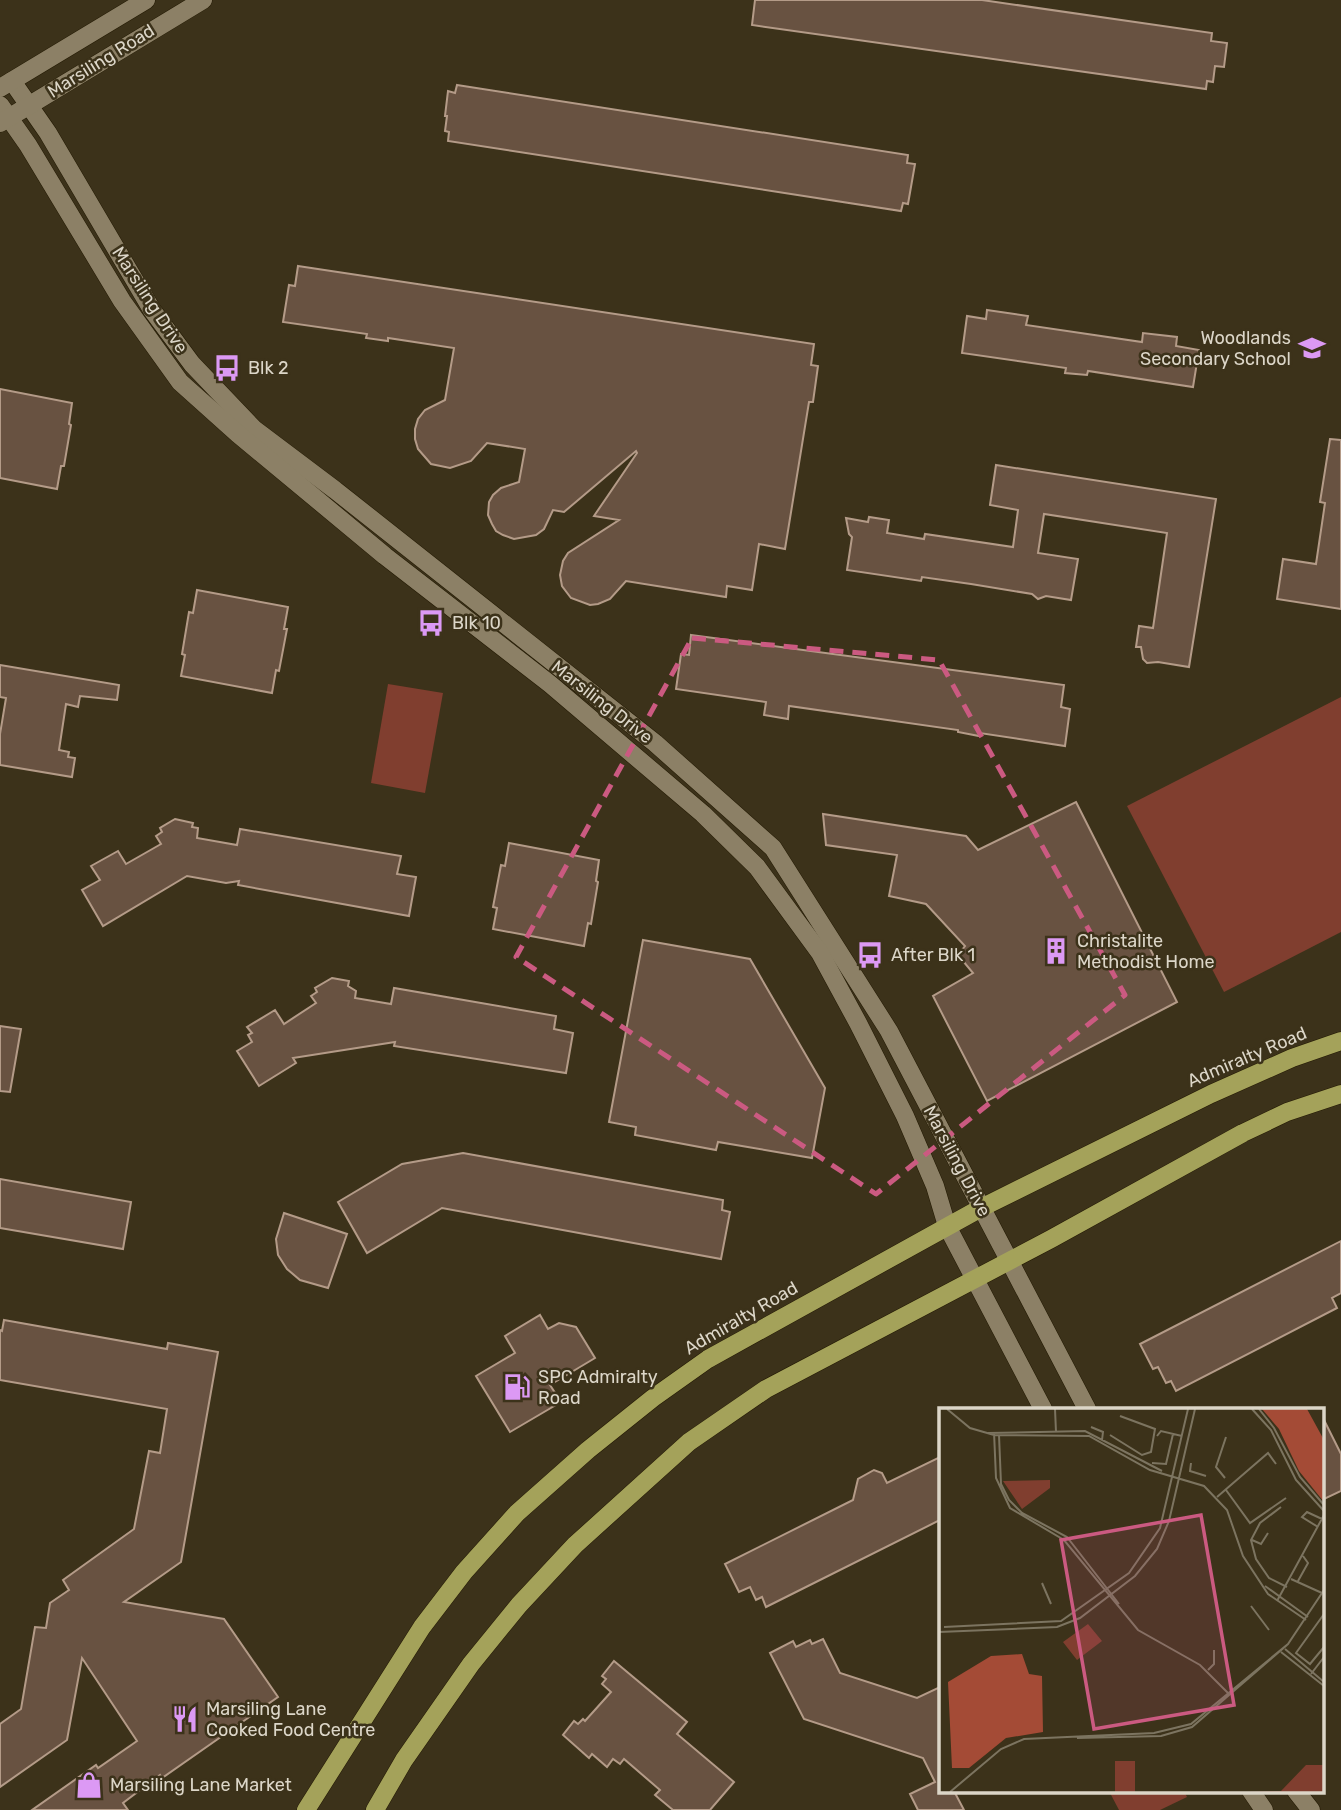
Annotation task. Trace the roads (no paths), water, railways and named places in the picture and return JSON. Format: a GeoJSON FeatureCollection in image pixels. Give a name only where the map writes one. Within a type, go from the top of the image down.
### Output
{"type":"FeatureCollection","features":[{"type":"Feature","properties":{"kind":"main road","name":"Admiralty Road"},"geometry":{"type":"LineString","coordinates":[[306,1810],[422,1627],[464,1572],[517,1513],[653,1398],[708,1359],[981,1208],[1211,1094],[1293,1058],[1341,1041]]}},
{"type":"Feature","properties":{"kind":"main road"},"geometry":{"type":"LineString","coordinates":[[375,1810],[404,1760],[471,1664],[519,1605],[575,1545],[689,1442],[766,1389],[1243,1133],[1287,1112],[1341,1094]]}},
{"type":"Feature","properties":{"kind":"street","name":"Marsiling Road"},"geometry":{"type":"LineString","coordinates":[[6,84],[146,0]]}},
{"type":"Feature","properties":{"kind":"street","name":"Marsiling Road"},"geometry":{"type":"LineString","coordinates":[[3,115],[30,106],[203,0]]}},
{"type":"Feature","properties":{"kind":"street","name":"Marsiling Drive"},"geometry":{"type":"LineString","coordinates":[[6,84],[30,106],[152,310],[192,364],[254,429],[335,489],[655,743],[773,848],[889,1031],[1086,1408]]}},
{"type":"Feature","properties":{"kind":"street","name":"Marsiling Drive"},"geometry":{"type":"LineString","coordinates":[[3,115],[28,145],[122,302],[180,382],[238,434],[385,556],[550,684],[703,814],[757,867],[820,953],[858,1023],[915,1139],[935,1186],[947,1226],[1042,1408]]}},
{"type":"Feature","properties":{"kind":"street"},"geometry":{"type":"LineString","coordinates":[[1252,1792],[1264,1810]]}},
{"type":"Feature","properties":{"kind":"street"},"geometry":{"type":"LineString","coordinates":[[1297,1792],[1311,1810]]}},
{"type":"Feature","properties":{"kind":"place","name":"Woodlands Secondary School"},"geometry":{"type":"Point","coordinates":[1312,348]}},
{"type":"Feature","properties":{"kind":"place","name":"Blk 2"},"geometry":{"type":"Point","coordinates":[227,368]}},
{"type":"Feature","properties":{"kind":"place","name":"Blk 10"},"geometry":{"type":"Point","coordinates":[431,623]}},
{"type":"Feature","properties":{"kind":"place","name":"Christalite Methodist Home"},"geometry":{"type":"Point","coordinates":[1056,951]}},
{"type":"Feature","properties":{"kind":"place","name":"After Blk 1"},"geometry":{"type":"Point","coordinates":[870,955]}},
{"type":"Feature","properties":{"kind":"place","name":"SPC Admiralty Road"},"geometry":{"type":"Point","coordinates":[517,1387]}},
{"type":"Feature","properties":{"kind":"place","name":"Marsiling Lane Cooked Food Centre"},"geometry":{"type":"Point","coordinates":[185,1719]}},
{"type":"Feature","properties":{"kind":"place","name":"Marsiling Lane Market"},"geometry":{"type":"Point","coordinates":[89,1785]}}]}
